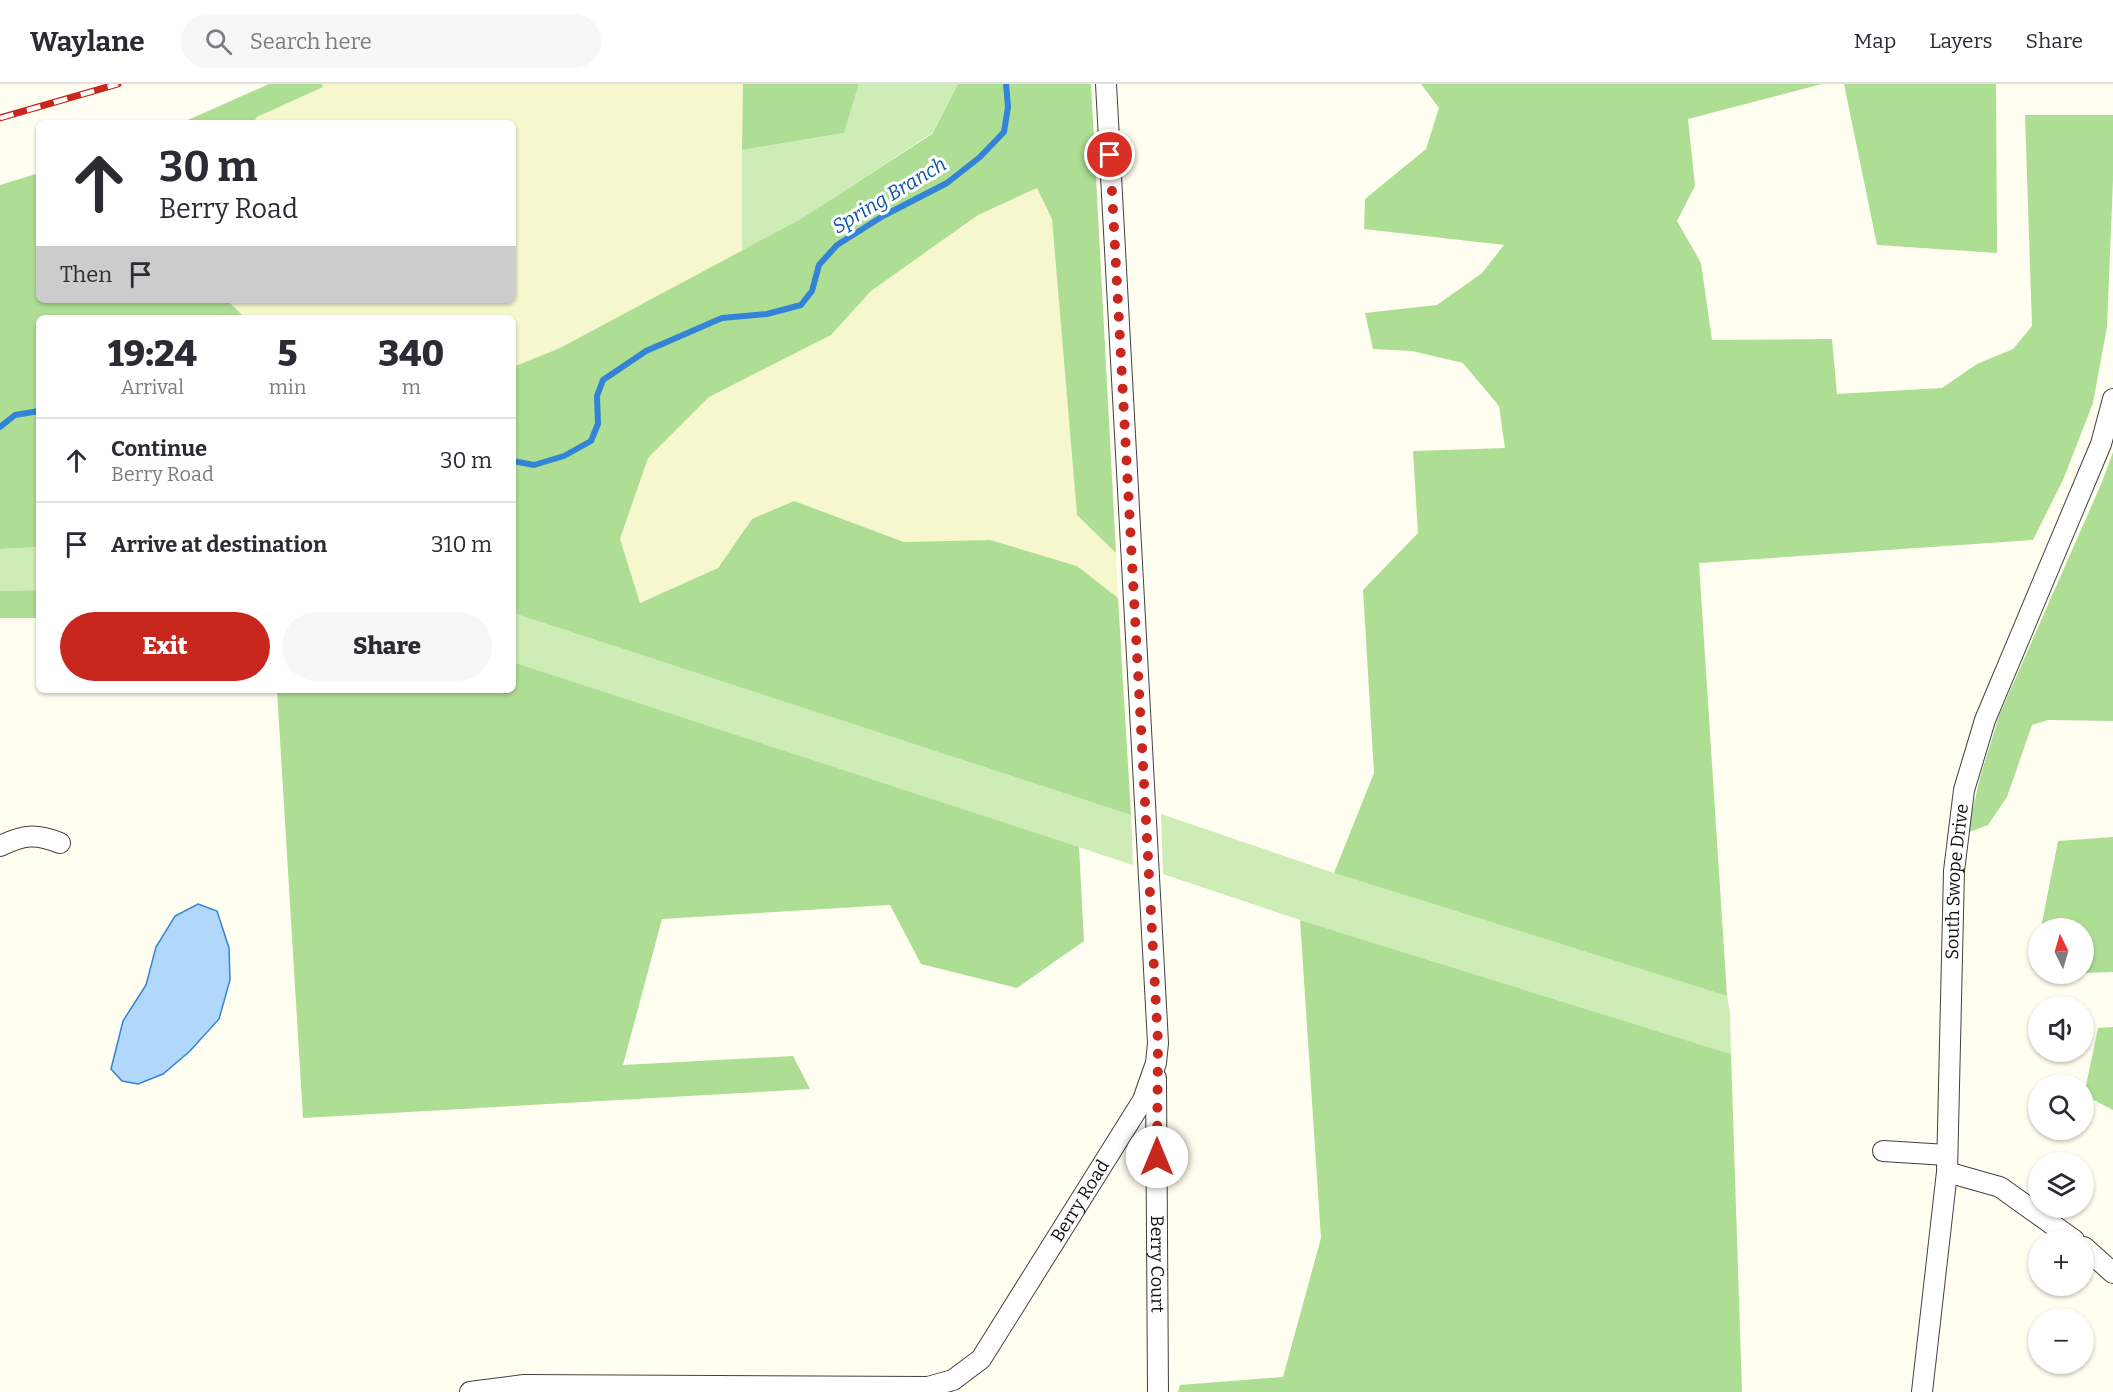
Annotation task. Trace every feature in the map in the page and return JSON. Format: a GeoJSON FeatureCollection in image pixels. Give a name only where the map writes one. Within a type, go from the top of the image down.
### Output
{"type":"FeatureCollection","features":[{"type":"Feature","properties":{"kind":"street","name":"Berry Road"},"geometry":{"type":"LineString","coordinates":[[470,1392],[524,1385],[928,1387],[953,1380],[981,1359],[1143,1100],[1156,1063],[1157,1031],[1106,84]]}},
{"type":"Feature","properties":{"kind":"street","name":"South Swope Drive"},"geometry":{"type":"LineString","coordinates":[[1922,1392],[1947,1163],[1954,871],[1964,790],[1985,720],[2102,444],[2113,399]]}},
{"type":"Feature","properties":{"kind":"street"},"geometry":{"type":"LineString","coordinates":[[0,846],[16,838],[29,836],[46,837],[60,843]]}},
{"type":"Feature","properties":{"kind":"street","name":"Berry Court"},"geometry":{"type":"LineString","coordinates":[[1156,1063],[1158,1392]]}},
{"type":"Feature","properties":{"kind":"street"},"geometry":{"type":"LineString","coordinates":[[1883,1151],[1947,1163],[2000,1187],[2060,1230]]}},
{"type":"Feature","properties":{"kind":"street"},"geometry":{"type":"LineString","coordinates":[[2094,1256],[2113,1273]]}},
{"type":"Feature","properties":{"kind":"green space"},"geometry":{"type":"Polygon","coordinates":[[[269,84],[322,84],[323,87],[257,117],[255,120],[188,120],[269,84]]]}},
{"type":"Feature","properties":{"kind":"green space"},"geometry":{"type":"Polygon","coordinates":[[[322,84],[743,84],[742,252],[560,348],[516,366],[516,315],[242,315],[230,303],[516,303],[516,120],[255,120],[257,117],[323,87],[322,84]]]}},
{"type":"Feature","properties":{"kind":"green space"},"geometry":{"type":"Polygon","coordinates":[[[743,84],[859,84],[844,133],[742,150],[743,84]]]}},
{"type":"Feature","properties":{"kind":"green space"},"geometry":{"type":"Polygon","coordinates":[[[859,84],[958,84],[932,133],[799,220],[742,252],[742,150],[844,133],[859,84]]]}},
{"type":"Feature","properties":{"kind":"green space"},"geometry":{"type":"Polygon","coordinates":[[[958,84],[1091,84],[1116,553],[1077,515],[1052,219],[1037,188],[978,215],[871,291],[831,335],[709,397],[648,458],[620,539],[640,603],[718,568],[752,519],[794,501],[904,542],[990,540],[1077,566],[1118,598],[1131,815],[516,614],[516,366],[560,348],[799,220],[932,134],[958,84]]]}},
{"type":"Feature","properties":{"kind":"green space"},"geometry":{"type":"Polygon","coordinates":[[[1421,84],[1822,84],[1688,119],[1695,186],[1677,221],[1701,263],[1712,340],[1832,339],[1837,394],[1942,388],[1977,364],[2013,349],[2032,326],[2025,115],[2113,115],[2113,180],[2107,327],[2093,403],[2063,480],[2033,540],[1699,563],[1727,996],[1334,873],[1374,773],[1363,590],[1418,533],[1413,451],[1505,448],[1499,406],[1463,363],[1412,351],[1373,349],[1365,313],[1437,305],[1482,273],[1504,245],[1364,229],[1365,199],[1426,149],[1439,108],[1421,84]]]}},
{"type":"Feature","properties":{"kind":"green space"},"geometry":{"type":"Polygon","coordinates":[[[1844,84],[1996,84],[1997,253],[1877,245],[1844,84]]]}},
{"type":"Feature","properties":{"kind":"green space"},"geometry":{"type":"Polygon","coordinates":[[[36,174],[36,303],[230,303],[242,315],[36,315],[36,547],[0,549],[0,185],[36,174]]]}},
{"type":"Feature","properties":{"kind":"green space"},"geometry":{"type":"Polygon","coordinates":[[[1037,188],[1052,219],[1077,515],[1116,553],[1118,598],[1077,566],[990,540],[904,542],[794,501],[752,519],[718,568],[640,603],[620,539],[648,458],[709,397],[831,335],[871,291],[978,215],[1037,188]]]}},
{"type":"Feature","properties":{"kind":"green space"},"geometry":{"type":"Polygon","coordinates":[[[2113,452],[2113,721],[2048,720],[2032,725],[2007,797],[1988,825],[1967,833],[1981,774],[1999,716],[2113,452]]]}},
{"type":"Feature","properties":{"kind":"green space"},"geometry":{"type":"Polygon","coordinates":[[[36,547],[36,590],[0,591],[0,549],[36,547]]]}},
{"type":"Feature","properties":{"kind":"green space"},"geometry":{"type":"Polygon","coordinates":[[[36,590],[36,618],[0,618],[0,591],[36,590]]]}},
{"type":"Feature","properties":{"kind":"green space"},"geometry":{"type":"Polygon","coordinates":[[[516,614],[1131,815],[1133,865],[516,663],[516,614]]]}},
{"type":"Feature","properties":{"kind":"green space"},"geometry":{"type":"Polygon","coordinates":[[[516,663],[1079,847],[1084,941],[1017,988],[921,964],[890,905],[662,919],[623,1065],[793,1056],[810,1089],[303,1118],[277,693],[516,693],[516,663]]]}},
{"type":"Feature","properties":{"kind":"green space"},"geometry":{"type":"Polygon","coordinates":[[[1161,814],[1334,873],[1727,996],[1730,1013],[1731,1054],[1300,920],[1163,874],[1161,814]]]}},
{"type":"Feature","properties":{"kind":"green space"},"geometry":{"type":"Polygon","coordinates":[[[2113,837],[2113,972],[2094,973],[2094,918],[2043,918],[2058,841],[2113,837]]]}},
{"type":"Feature","properties":{"kind":"green space"},"geometry":{"type":"Polygon","coordinates":[[[1300,920],[1731,1054],[1742,1392],[1178,1392],[1180,1385],[1283,1377],[1321,1238],[1300,920]]]}},
{"type":"Feature","properties":{"kind":"green space"},"geometry":{"type":"Polygon","coordinates":[[[2113,1027],[2113,1110],[2094,1100],[2094,1074],[2088,1074],[2091,1062],[2094,1062],[2098,1028],[2113,1027]]]}},
{"type":"Feature","properties":{"kind":"water"},"geometry":{"type":"Polygon","coordinates":[[[198,904],[217,911],[229,948],[230,980],[219,1019],[190,1051],[163,1074],[138,1084],[122,1081],[111,1069],[123,1021],[146,985],[156,947],[175,916],[198,904]]]}},
{"type":"Feature","properties":{"kind":"waterway","name":"Spring Branch"},"geometry":{"type":"LineString","coordinates":[[516,462],[534,465],[564,456],[591,441],[598,424],[597,396],[603,380],[646,351],[722,318],[767,314],[801,305],[812,291],[819,265],[837,245],[883,216],[947,183],[980,157],[1004,132],[1008,107],[1006,84]]}},
{"type":"Feature","properties":{"kind":"waterway","name":"Spring Branch"},"geometry":{"type":"LineString","coordinates":[[0,427],[15,415],[36,412]]}},
{"type":"Feature","properties":{"kind":"railway"},"geometry":{"type":"LineString","coordinates":[[0,118],[118,84]]}},
{"type":"Feature","properties":{"kind":"route"},"geometry":{"type":"LineString","coordinates":[[1110,155],[1158,1042],[1156,1063],[1157,1157]]}}]}
